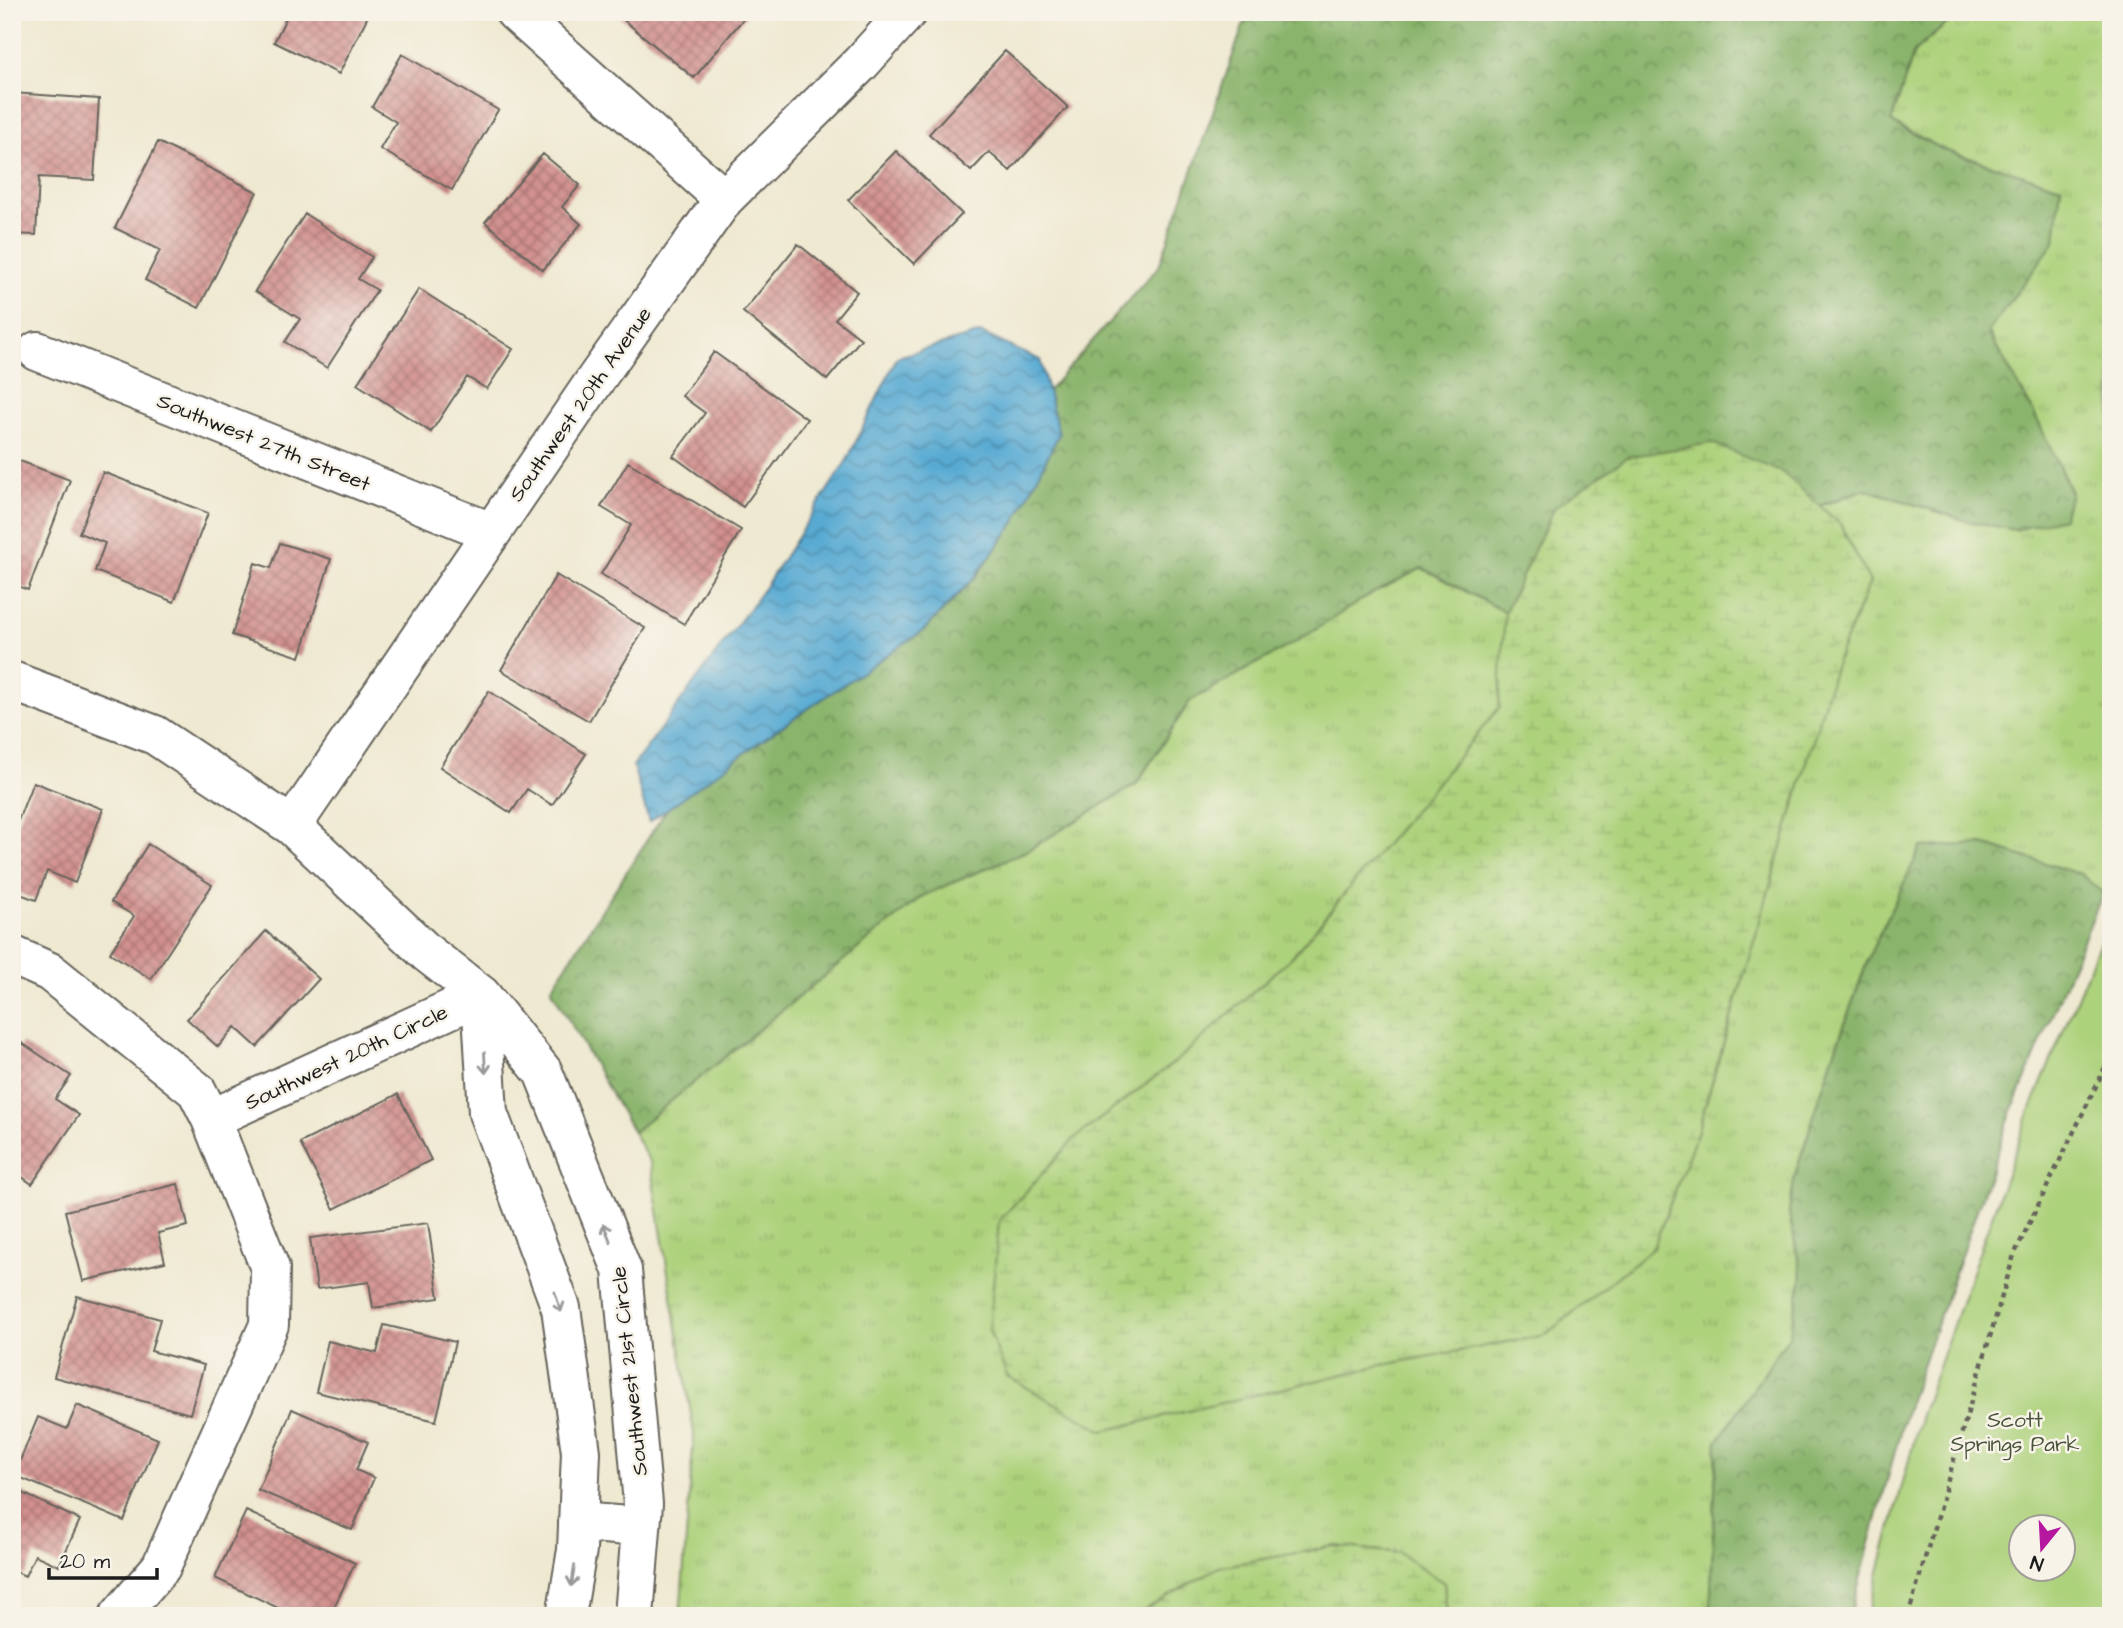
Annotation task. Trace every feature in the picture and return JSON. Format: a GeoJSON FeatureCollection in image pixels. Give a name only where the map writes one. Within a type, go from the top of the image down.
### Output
{"type":"FeatureCollection","features":[{"type":"Feature","properties":{"kind":"street"},"geometry":{"type":"LineString","coordinates":[[515,12],[724,200]]}},
{"type":"Feature","properties":{"kind":"street","name":"Southwest 20th Avenue"},"geometry":{"type":"LineString","coordinates":[[292,826],[491,532],[724,200],[861,63],[907,12]]}},
{"type":"Feature","properties":{"kind":"street","name":"Southwest 27th Street"},"geometry":{"type":"LineString","coordinates":[[37,351],[491,532]]}},
{"type":"Feature","properties":{"kind":"street","name":"Southwest 21st Circle"},"geometry":{"type":"LineString","coordinates":[[12,681],[155,735],[292,826],[427,953],[481,995],[543,1072],[622,1269],[643,1504],[635,1616]]}},
{"type":"Feature","properties":{"kind":"street"},"geometry":{"type":"LineString","coordinates":[[12,955],[50,972],[197,1091],[211,1119],[270,1268],[269,1325],[161,1567],[119,1616]]}},
{"type":"Feature","properties":{"kind":"street"},"geometry":{"type":"LineString","coordinates":[[481,995],[488,1114],[561,1308],[582,1452],[578,1522],[566,1616]]}},
{"type":"Feature","properties":{"kind":"street","name":"Southwest 20th Circle"},"geometry":{"type":"LineString","coordinates":[[211,1119],[481,995]]}},
{"type":"Feature","properties":{"kind":"street"},"geometry":{"type":"LineString","coordinates":[[578,1522],[641,1527]]}},
{"type":"Feature","properties":{"kind":"path"},"geometry":{"type":"LineString","coordinates":[[1908,1616],[2014,1255],[2111,1055]]}},
{"type":"Feature","properties":{"kind":"green space"},"geometry":{"type":"Polygon","coordinates":[[[1248,12],[1971,12],[1952,19],[1914,52],[1891,122],[1944,150],[2061,187],[2055,241],[1988,332],[2034,413],[2071,492],[2063,518],[2015,530],[1967,521],[1866,489],[1819,506],[1783,473],[1555,507],[1505,612],[1422,568],[1369,595],[1299,640],[1190,701],[1136,784],[1026,851],[922,896],[633,1132],[551,989],[667,809],[775,731],[924,630],[974,579],[1015,522],[1059,434],[1048,391],[1159,266],[1248,12]]]}},
{"type":"Feature","properties":{"kind":"green space"},"geometry":{"type":"Polygon","coordinates":[[[1971,12],[2111,12],[2111,874],[2103,893],[2080,874],[1870,954],[1832,1059],[1795,1175],[1789,1213],[1802,1278],[1789,1336],[1717,1442],[1710,1616],[1447,1616],[1444,1583],[1399,1553],[1335,1546],[1219,1567],[1134,1616],[680,1616],[694,1433],[650,1162],[633,1132],[922,896],[1026,851],[1136,785],[1190,701],[1299,640],[1369,595],[1422,568],[1505,612],[1500,708],[1292,957],[1179,1059],[1074,1139],[1103,1431],[1382,1365],[1545,1335],[1653,1248],[1697,1133],[1837,660],[1870,582],[1840,524],[1819,506],[1866,489],[1967,521],[2071,492],[2034,413],[1988,332],[2017,291],[2061,187],[1944,150],[1891,122],[1914,52],[1952,19],[1971,12]]]}},
{"type":"Feature","properties":{"kind":"green space"},"geometry":{"type":"Polygon","coordinates":[[[1712,443],[1783,473],[1840,524],[1870,582],[1837,660],[1697,1133],[1653,1248],[1545,1335],[1382,1365],[1103,1431],[1007,1376],[989,1330],[999,1221],[1074,1139],[1179,1059],[1292,957],[1499,708],[1505,612],[1555,507],[1627,457],[1712,443]]]}},
{"type":"Feature","properties":{"kind":"green space"},"geometry":{"type":"Polygon","coordinates":[[[1983,844],[2080,874],[2103,893],[2012,1111],[1906,1411],[1850,1616],[1710,1616],[1717,1442],[1789,1336],[1802,1278],[1789,1213],[1795,1175],[1832,1059],[1870,954],[1921,847],[1983,844]]]}},
{"type":"Feature","properties":{"kind":"green space","name":"Scott Springs Park"},"geometry":{"type":"Polygon","coordinates":[[[2111,916],[2111,1616],[1867,1616],[1921,1415],[2027,1118],[2111,916]]]}},
{"type":"Feature","properties":{"kind":"green space"},"geometry":{"type":"Polygon","coordinates":[[[1335,1546],[1399,1553],[1444,1583],[1447,1616],[1134,1616],[1219,1567],[1335,1546]]]}},
{"type":"Feature","properties":{"kind":"water"},"geometry":{"type":"Polygon","coordinates":[[[981,333],[1040,360],[1059,434],[1015,522],[974,578],[924,630],[775,731],[649,822],[633,766],[765,587],[847,460],[897,357],[981,333]]]}},
{"type":"Feature","properties":{"kind":"building"},"geometry":{"type":"Polygon","coordinates":[[[289,12],[370,12],[339,74],[274,42],[289,12]]]}},
{"type":"Feature","properties":{"kind":"building"},"geometry":{"type":"Polygon","coordinates":[[[614,12],[749,12],[694,78],[614,12]]]}},
{"type":"Feature","properties":{"kind":"building"},"geometry":{"type":"Polygon","coordinates":[[[1005,51],[1068,107],[1010,171],[989,152],[971,171],[929,134],[1005,51]]]}},
{"type":"Feature","properties":{"kind":"building"},"geometry":{"type":"Polygon","coordinates":[[[402,54],[498,110],[452,190],[380,149],[396,122],[372,107],[402,54]]]}},
{"type":"Feature","properties":{"kind":"building"},"geometry":{"type":"Polygon","coordinates":[[[12,93],[99,99],[94,180],[39,177],[36,235],[12,234],[12,93]]]}},
{"type":"Feature","properties":{"kind":"building"},"geometry":{"type":"Polygon","coordinates":[[[158,142],[257,192],[199,308],[145,280],[160,250],[115,228],[158,142]]]}},
{"type":"Feature","properties":{"kind":"building"},"geometry":{"type":"Polygon","coordinates":[[[896,151],[962,214],[914,264],[848,200],[896,151]]]}},
{"type":"Feature","properties":{"kind":"building"},"geometry":{"type":"Polygon","coordinates":[[[543,154],[580,185],[562,207],[581,224],[543,270],[485,222],[543,154]]]}},
{"type":"Feature","properties":{"kind":"building"},"geometry":{"type":"Polygon","coordinates":[[[305,214],[372,257],[358,279],[377,290],[327,368],[285,342],[300,319],[255,291],[305,214]]]}},
{"type":"Feature","properties":{"kind":"building"},"geometry":{"type":"Polygon","coordinates":[[[798,244],[857,292],[835,319],[861,339],[827,380],[743,312],[798,244]]]}},
{"type":"Feature","properties":{"kind":"building"},"geometry":{"type":"Polygon","coordinates":[[[419,289],[513,349],[487,389],[467,377],[431,432],[357,384],[419,289]]]}},
{"type":"Feature","properties":{"kind":"building"},"geometry":{"type":"Polygon","coordinates":[[[714,352],[807,419],[743,507],[673,456],[705,413],[682,396],[714,352]]]}},
{"type":"Feature","properties":{"kind":"building"},"geometry":{"type":"Polygon","coordinates":[[[12,458],[70,480],[28,590],[12,584],[12,458]]]}},
{"type":"Feature","properties":{"kind":"building"},"geometry":{"type":"Polygon","coordinates":[[[628,462],[741,530],[684,624],[601,574],[631,525],[601,507],[628,462]]]}},
{"type":"Feature","properties":{"kind":"building"},"geometry":{"type":"Polygon","coordinates":[[[103,472],[208,513],[174,602],[95,571],[105,543],[79,533],[103,472]]]}},
{"type":"Feature","properties":{"kind":"building"},"geometry":{"type":"Polygon","coordinates":[[[280,543],[331,559],[300,657],[232,635],[255,563],[271,568],[280,543]]]}},
{"type":"Feature","properties":{"kind":"building"},"geometry":{"type":"Polygon","coordinates":[[[556,575],[645,628],[589,721],[501,670],[556,575]]]}},
{"type":"Feature","properties":{"kind":"building"},"geometry":{"type":"Polygon","coordinates":[[[489,691],[586,754],[552,805],[527,789],[511,813],[440,767],[489,691]]]}},
{"type":"Feature","properties":{"kind":"building"},"geometry":{"type":"Polygon","coordinates":[[[33,782],[103,809],[75,883],[47,871],[36,900],[12,891],[12,836],[33,782]]]}},
{"type":"Feature","properties":{"kind":"building"},"geometry":{"type":"Polygon","coordinates":[[[148,844],[212,885],[151,979],[110,953],[134,916],[111,902],[148,844]]]}},
{"type":"Feature","properties":{"kind":"building"},"geometry":{"type":"Polygon","coordinates":[[[266,931],[319,979],[257,1047],[235,1027],[218,1047],[187,1019],[266,931]]]}},
{"type":"Feature","properties":{"kind":"building"},"geometry":{"type":"Polygon","coordinates":[[[22,1043],[71,1076],[55,1099],[79,1115],[32,1184],[12,1170],[12,1058],[22,1043]]]}},
{"type":"Feature","properties":{"kind":"building"},"geometry":{"type":"Polygon","coordinates":[[[398,1094],[431,1160],[334,1209],[300,1143],[398,1094]]]}},
{"type":"Feature","properties":{"kind":"building"},"geometry":{"type":"Polygon","coordinates":[[[178,1184],[188,1226],[158,1233],[165,1262],[83,1281],[65,1211],[178,1184]]]}},
{"type":"Feature","properties":{"kind":"building"},"geometry":{"type":"Polygon","coordinates":[[[428,1223],[439,1298],[373,1308],[369,1282],[317,1289],[310,1238],[428,1223]]]}},
{"type":"Feature","properties":{"kind":"building"},"geometry":{"type":"Polygon","coordinates":[[[77,1296],[160,1319],[151,1351],[204,1365],[190,1414],[54,1377],[77,1296]]]}},
{"type":"Feature","properties":{"kind":"building"},"geometry":{"type":"Polygon","coordinates":[[[384,1325],[455,1342],[436,1421],[316,1392],[328,1341],[377,1353],[384,1325]]]}},
{"type":"Feature","properties":{"kind":"building"},"geometry":{"type":"Polygon","coordinates":[[[77,1405],[158,1439],[124,1521],[14,1475],[38,1417],[67,1429],[77,1405]]]}},
{"type":"Feature","properties":{"kind":"building"},"geometry":{"type":"Polygon","coordinates":[[[292,1409],[368,1442],[356,1470],[374,1478],[352,1530],[258,1490],[292,1409]]]}},
{"type":"Feature","properties":{"kind":"building"},"geometry":{"type":"Polygon","coordinates":[[[12,1488],[80,1520],[59,1566],[35,1555],[25,1576],[12,1570],[12,1488]]]}},
{"type":"Feature","properties":{"kind":"building"},"geometry":{"type":"Polygon","coordinates":[[[246,1511],[355,1563],[330,1616],[295,1616],[215,1578],[246,1511]]]}}]}
